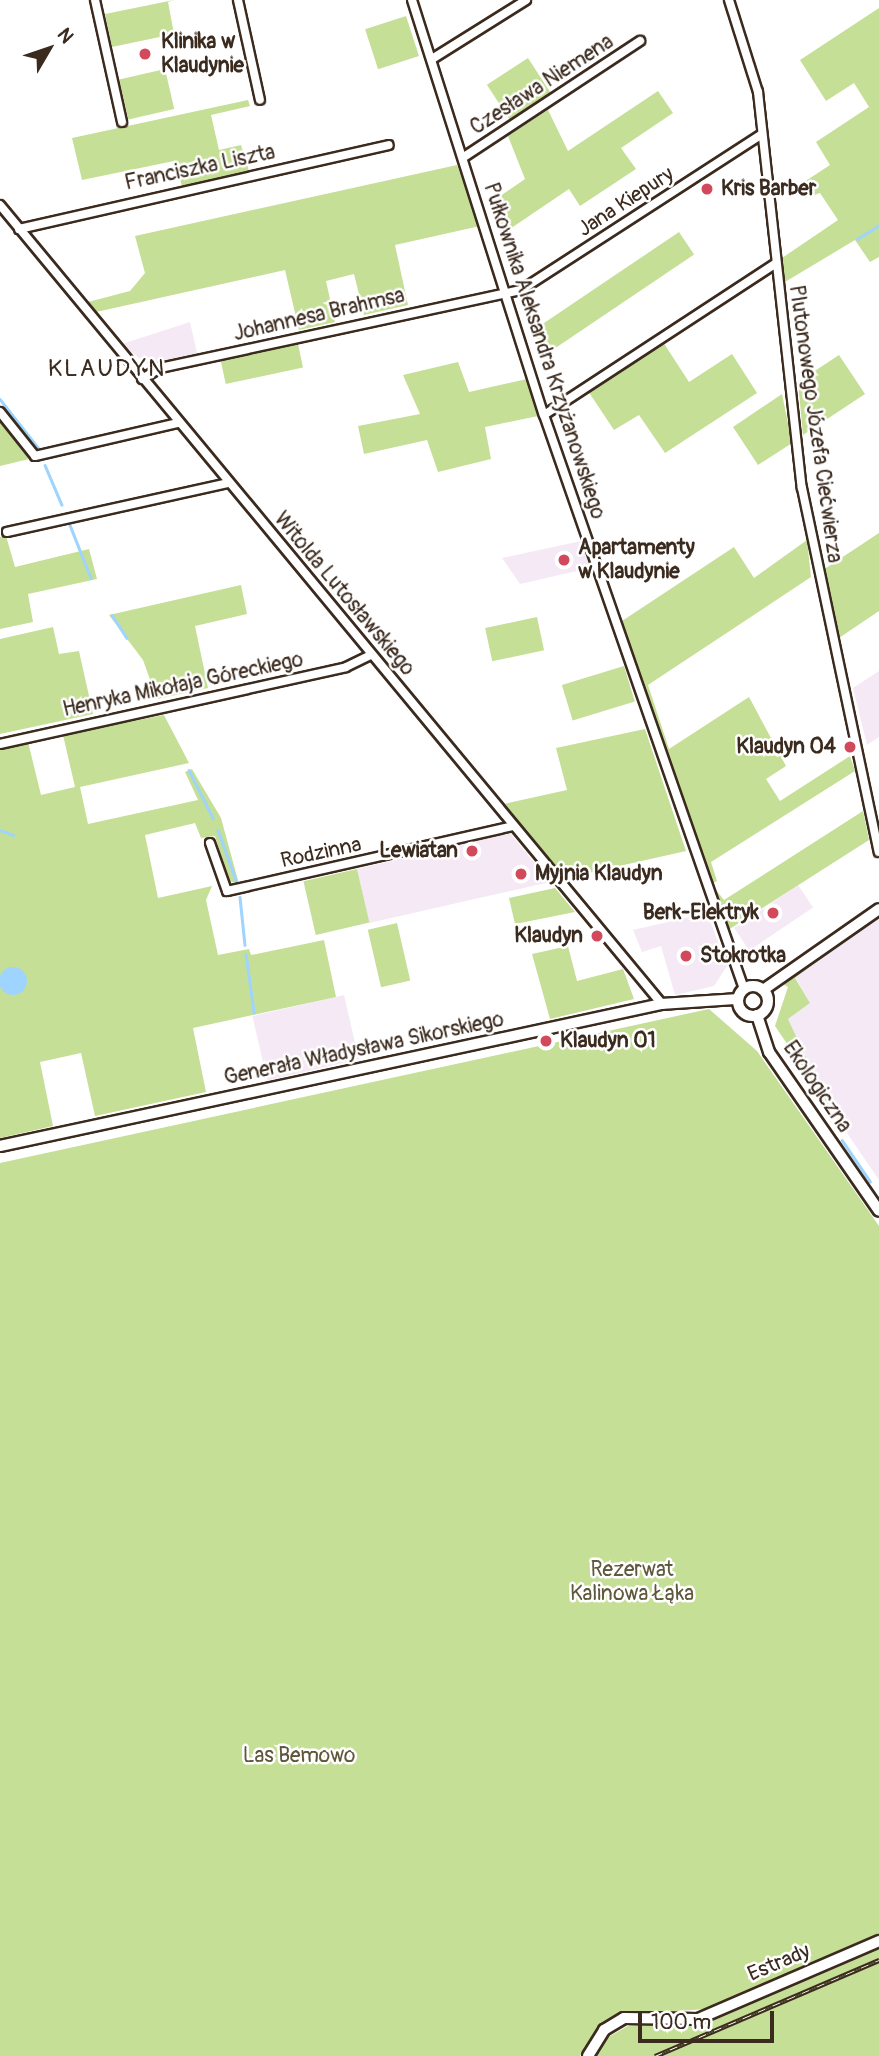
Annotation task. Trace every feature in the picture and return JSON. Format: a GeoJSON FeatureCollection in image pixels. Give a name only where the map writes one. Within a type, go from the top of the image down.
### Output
{"type":"FeatureCollection","features":[{"type":"Feature","properties":{"kind":"main road"},"geometry":{"type":"LineString","coordinates":[[741,994],[744,1012],[757,1015],[767,1005],[763,990],[879,909]]}},
{"type":"Feature","properties":{"kind":"main road","name":"Generała Władysława Sikorskiego"},"geometry":{"type":"LineString","coordinates":[[0,1146],[662,1004],[763,990]]}},
{"type":"Feature","properties":{"kind":"main road","name":"Estrady"},"geometry":{"type":"LineString","coordinates":[[587,2056],[604,2030],[624,2018],[698,2019],[879,1941]]}},
{"type":"Feature","properties":{"kind":"street"},"geometry":{"type":"LineString","coordinates":[[95,0],[122,122]]}},
{"type":"Feature","properties":{"kind":"street"},"geometry":{"type":"LineString","coordinates":[[238,0],[260,100]]}},
{"type":"Feature","properties":{"kind":"street","name":"Pułkownika Aleksandra Krzyżanowskiego"},"geometry":{"type":"LineString","coordinates":[[412,0],[544,415],[741,994]]}},
{"type":"Feature","properties":{"kind":"street"},"geometry":{"type":"LineString","coordinates":[[432,59],[526,0]]}},
{"type":"Feature","properties":{"kind":"street","name":"Plutonowego Józefa Ciećwierza"},"geometry":{"type":"LineString","coordinates":[[729,0],[752,62],[806,511],[879,852]]}},
{"type":"Feature","properties":{"kind":"street","name":"Czesława Niemena"},"geometry":{"type":"LineString","coordinates":[[464,157],[640,41]]}},
{"type":"Feature","properties":{"kind":"street","name":"Jana Kiepury"},"geometry":{"type":"LineString","coordinates":[[506,290],[540,279],[762,134]]}},
{"type":"Feature","properties":{"kind":"street","name":"Franciszka Liszta"},"geometry":{"type":"LineString","coordinates":[[19,229],[389,145]]}},
{"type":"Feature","properties":{"kind":"street","name":"Witolda Lutosławskiego"},"geometry":{"type":"LineString","coordinates":[[0,205],[178,424],[662,1004]]}},
{"type":"Feature","properties":{"kind":"street"},"geometry":{"type":"LineString","coordinates":[[544,415],[776,263]]}},
{"type":"Feature","properties":{"kind":"street","name":"Johannesa Brahmsa"},"geometry":{"type":"LineString","coordinates":[[142,379],[160,368],[506,290]]}},
{"type":"Feature","properties":{"kind":"street"},"geometry":{"type":"LineString","coordinates":[[0,412],[35,456],[178,424]]}},
{"type":"Feature","properties":{"kind":"street"},"geometry":{"type":"LineString","coordinates":[[7,533],[228,483]]}},
{"type":"Feature","properties":{"kind":"street","name":"Henryka Mikołaja Góreckiego"},"geometry":{"type":"LineString","coordinates":[[0,744],[346,667],[371,655]]}},
{"type":"Feature","properties":{"kind":"street","name":"Rodzinna"},"geometry":{"type":"LineString","coordinates":[[210,842],[227,891],[513,826]]}},
{"type":"Feature","properties":{"kind":"street","name":"Ekologiczna"},"geometry":{"type":"LineString","coordinates":[[757,1015],[769,1052],[879,1211]]}},
{"type":"Feature","properties":{"kind":"shaded area"},"geometry":{"type":"Polygon","coordinates":[[[190,322],[197,353],[146,364],[122,344],[190,322]]]}},
{"type":"Feature","properties":{"kind":"shaded area"},"geometry":{"type":"Polygon","coordinates":[[[581,541],[590,568],[520,584],[502,558],[581,541]]]}},
{"type":"Feature","properties":{"kind":"shaded area"},"geometry":{"type":"Polygon","coordinates":[[[879,671],[879,737],[867,745],[853,688],[879,671]]]}},
{"type":"Feature","properties":{"kind":"shaded area"},"geometry":{"type":"Polygon","coordinates":[[[510,833],[550,882],[369,923],[357,869],[510,833]]]}},
{"type":"Feature","properties":{"kind":"shaded area"},"geometry":{"type":"Polygon","coordinates":[[[798,885],[813,907],[749,950],[734,928],[798,885]]]}},
{"type":"Feature","properties":{"kind":"shaded area"},"geometry":{"type":"Polygon","coordinates":[[[707,913],[727,966],[714,986],[675,995],[661,946],[642,952],[633,930],[707,913]]]}},
{"type":"Feature","properties":{"kind":"shaded area"},"geometry":{"type":"Polygon","coordinates":[[[879,919],[879,1180],[830,1108],[788,1019],[810,1003],[795,977],[879,919]]]}},
{"type":"Feature","properties":{"kind":"shaded area"},"geometry":{"type":"Polygon","coordinates":[[[344,995],[359,1059],[267,1080],[252,1016],[344,995]]]}},
{"type":"Feature","properties":{"kind":"green space"},"geometry":{"type":"Polygon","coordinates":[[[174,0],[168,2],[174,34],[112,47],[105,14],[174,0]]]}},
{"type":"Feature","properties":{"kind":"green space"},"geometry":{"type":"Polygon","coordinates":[[[879,8],[879,257],[870,262],[855,240],[785,282],[782,258],[838,220],[820,193],[805,198],[798,186],[830,165],[816,142],[869,107],[854,83],[826,101],[800,60],[879,8]]]}},
{"type":"Feature","properties":{"kind":"green space"},"geometry":{"type":"Polygon","coordinates":[[[406,16],[419,56],[378,69],[365,29],[406,16]]]}},
{"type":"Feature","properties":{"kind":"green space"},"geometry":{"type":"Polygon","coordinates":[[[528,58],[551,94],[510,121],[487,85],[528,58]]]}},
{"type":"Feature","properties":{"kind":"green space"},"geometry":{"type":"Polygon","coordinates":[[[165,69],[174,109],[128,120],[119,80],[165,69]]]}},
{"type":"Feature","properties":{"kind":"green space"},"geometry":{"type":"Polygon","coordinates":[[[658,91],[673,113],[621,148],[636,169],[580,206],[569,189],[501,235],[490,203],[525,179],[508,136],[548,110],[568,151],[658,91]]]}},
{"type":"Feature","properties":{"kind":"green space"},"geometry":{"type":"Polygon","coordinates":[[[248,100],[250,106],[211,115],[219,150],[241,145],[249,171],[182,186],[174,161],[82,180],[72,138],[248,100]]]}},
{"type":"Feature","properties":{"kind":"green space"},"geometry":{"type":"Polygon","coordinates":[[[457,165],[480,226],[395,245],[408,305],[364,315],[354,274],[326,281],[335,322],[299,330],[285,270],[96,312],[88,302],[130,291],[145,273],[135,236],[457,165]]]}},
{"type":"Feature","properties":{"kind":"green space"},"geometry":{"type":"Polygon","coordinates":[[[679,232],[694,254],[547,354],[531,332],[679,232]]]}},
{"type":"Feature","properties":{"kind":"green space"},"geometry":{"type":"Polygon","coordinates":[[[663,342],[689,382],[732,354],[757,393],[665,453],[639,415],[614,430],[588,391],[663,342]]]}},
{"type":"Feature","properties":{"kind":"green space"},"geometry":{"type":"Polygon","coordinates":[[[298,344],[303,367],[226,384],[221,360],[298,344]]]}},
{"type":"Feature","properties":{"kind":"green space"},"geometry":{"type":"Polygon","coordinates":[[[839,355],[865,394],[803,435],[798,382],[839,355]]]}},
{"type":"Feature","properties":{"kind":"green space"},"geometry":{"type":"Polygon","coordinates":[[[458,362],[469,392],[527,379],[538,416],[485,427],[491,459],[438,472],[427,440],[364,454],[358,426],[420,414],[403,375],[458,362]]]}},
{"type":"Feature","properties":{"kind":"green space"},"geometry":{"type":"Polygon","coordinates":[[[782,394],[792,443],[758,465],[733,427],[782,394]]]}},
{"type":"Feature","properties":{"kind":"green space"},"geometry":{"type":"Polygon","coordinates":[[[0,419],[26,453],[29,459],[0,466],[0,419]]]}},
{"type":"Feature","properties":{"kind":"green space"},"geometry":{"type":"Polygon","coordinates":[[[879,533],[879,611],[839,638],[823,570],[879,533]]]}},
{"type":"Feature","properties":{"kind":"green space"},"geometry":{"type":"Polygon","coordinates":[[[6,536],[15,567],[89,549],[97,579],[28,594],[33,622],[0,629],[0,537],[6,536]]]}},
{"type":"Feature","properties":{"kind":"green space"},"geometry":{"type":"Polygon","coordinates":[[[807,540],[811,577],[648,685],[669,749],[749,697],[786,766],[766,779],[780,801],[850,756],[855,771],[711,862],[717,881],[709,885],[622,621],[734,547],[754,578],[807,540]]]}},
{"type":"Feature","properties":{"kind":"green space"},"geometry":{"type":"Polygon","coordinates":[[[241,585],[247,614],[195,626],[208,688],[157,699],[143,660],[109,615],[241,585]]]}},
{"type":"Feature","properties":{"kind":"green space"},"geometry":{"type":"Polygon","coordinates":[[[537,617],[544,650],[492,661],[485,628],[537,617]]]}},
{"type":"Feature","properties":{"kind":"green space"},"geometry":{"type":"Polygon","coordinates":[[[53,627],[59,654],[79,651],[93,714],[0,734],[0,639],[53,627]]]}},
{"type":"Feature","properties":{"kind":"green space"},"geometry":{"type":"Polygon","coordinates":[[[624,666],[635,701],[573,720],[562,685],[624,666]]]}},
{"type":"Feature","properties":{"kind":"green space"},"geometry":{"type":"Polygon","coordinates":[[[164,715],[189,763],[80,787],[88,824],[198,800],[185,772],[192,769],[221,818],[239,884],[229,881],[215,836],[201,838],[195,823],[145,835],[158,898],[212,886],[206,900],[218,955],[249,949],[251,955],[324,940],[336,997],[193,1028],[206,1092],[95,1116],[81,1053],[40,1062],[53,1126],[0,1138],[0,748],[28,742],[41,795],[75,787],[63,735],[164,715]]]}},
{"type":"Feature","properties":{"kind":"green space"},"geometry":{"type":"Polygon","coordinates":[[[645,729],[686,851],[566,878],[504,804],[567,790],[556,748],[645,729]]]}},
{"type":"Feature","properties":{"kind":"green space"},"geometry":{"type":"Polygon","coordinates":[[[863,811],[869,840],[725,932],[716,890],[724,900],[863,811]]]}},
{"type":"Feature","properties":{"kind":"green space"},"geometry":{"type":"Polygon","coordinates":[[[357,869],[369,923],[316,935],[303,881],[357,869]]]}},
{"type":"Feature","properties":{"kind":"green space"},"geometry":{"type":"Polygon","coordinates":[[[555,888],[575,912],[515,924],[509,898],[555,888]]]}},
{"type":"Feature","properties":{"kind":"green space"},"geometry":{"type":"Polygon","coordinates":[[[397,923],[410,980],[381,987],[368,930],[397,923]]]}},
{"type":"Feature","properties":{"kind":"green space"},"geometry":{"type":"Polygon","coordinates":[[[568,946],[577,981],[623,969],[634,999],[550,1019],[532,954],[568,946]]]}},
{"type":"Feature","properties":{"kind":"green space"},"geometry":{"type":"Polygon","coordinates":[[[811,966],[795,978],[810,1003],[788,1019],[829,1106],[775,1026],[788,987],[783,984],[811,966]]]}},
{"type":"Feature","properties":{"kind":"green space","name":"Las Bemowo"},"geometry":{"type":"Polygon","coordinates":[[[709,1009],[757,1051],[879,1226],[879,1935],[707,2009],[618,2015],[597,2029],[580,2056],[0,2056],[0,1163],[709,1009]]]}},
{"type":"Feature","properties":{"kind":"green space"},"geometry":{"type":"Polygon","coordinates":[[[879,1947],[879,2056],[593,2056],[605,2039],[633,2023],[712,2019],[879,1947]]]}},
{"type":"Feature","properties":{"kind":"water"},"geometry":{"type":"Polygon","coordinates":[[[13,967],[23,971],[27,981],[23,991],[13,995],[3,991],[-1,981],[3,971],[13,967]]]}},
{"type":"Feature","properties":{"kind":"waterway"},"geometry":{"type":"LineString","coordinates":[[857,239],[879,225]]}},
{"type":"Feature","properties":{"kind":"waterway"},"geometry":{"type":"LineString","coordinates":[[0,399],[40,450]]}},
{"type":"Feature","properties":{"kind":"waterway"},"geometry":{"type":"LineString","coordinates":[[45,465],[62,505]]}},
{"type":"Feature","properties":{"kind":"waterway"},"geometry":{"type":"LineString","coordinates":[[70,525],[91,578]]}},
{"type":"Feature","properties":{"kind":"waterway"},"geometry":{"type":"LineString","coordinates":[[112,615],[127,638]]}},
{"type":"Feature","properties":{"kind":"waterway"},"geometry":{"type":"LineString","coordinates":[[189,770],[213,818]]}},
{"type":"Feature","properties":{"kind":"waterway"},"geometry":{"type":"LineString","coordinates":[[0,830],[13,835]]}},
{"type":"Feature","properties":{"kind":"waterway"},"geometry":{"type":"LineString","coordinates":[[218,830],[236,880]]}},
{"type":"Feature","properties":{"kind":"waterway"},"geometry":{"type":"LineString","coordinates":[[240,897],[245,945]]}},
{"type":"Feature","properties":{"kind":"waterway"},"geometry":{"type":"LineString","coordinates":[[246,954],[254,1012]]}},
{"type":"Feature","properties":{"kind":"waterway"},"geometry":{"type":"LineString","coordinates":[[842,1140],[870,1181]]}},
{"type":"Feature","properties":{"kind":"railway"},"geometry":{"type":"LineString","coordinates":[[655,2056],[879,1960]]}},
{"type":"Feature","properties":{"kind":"place","name":"Klinika w Klaudynie"},"geometry":{"type":"Point","coordinates":[145,54]}},
{"type":"Feature","properties":{"kind":"place","name":"Kris Barber"},"geometry":{"type":"Point","coordinates":[707,189]}},
{"type":"Feature","properties":{"kind":"place","name":"Apartamenty w Klaudynie"},"geometry":{"type":"Point","coordinates":[564,560]}},
{"type":"Feature","properties":{"kind":"place","name":"Klaudyn 04"},"geometry":{"type":"Point","coordinates":[850,747]}},
{"type":"Feature","properties":{"kind":"place","name":"Lewiatan"},"geometry":{"type":"Point","coordinates":[472,851]}},
{"type":"Feature","properties":{"kind":"place","name":"Myjnia Klaudyn"},"geometry":{"type":"Point","coordinates":[521,874]}},
{"type":"Feature","properties":{"kind":"place","name":"Berk-Elektryk"},"geometry":{"type":"Point","coordinates":[773,913]}},
{"type":"Feature","properties":{"kind":"place","name":"Klaudyn"},"geometry":{"type":"Point","coordinates":[597,936]}},
{"type":"Feature","properties":{"kind":"place","name":"Stokrotka"},"geometry":{"type":"Point","coordinates":[686,956]}},
{"type":"Feature","properties":{"kind":"place","name":"Klaudyn 01"},"geometry":{"type":"Point","coordinates":[546,1041]}},
{"type":"Feature","properties":{"kind":"district","name":"KLAUDYN"},"geometry":{"type":"Point","coordinates":[107,369]}},
{"type":"Feature","properties":{"kind":"park label","name":"Rezerwat Kalinowa Łąka"},"geometry":{"type":"Point","coordinates":[632,1582]}}]}
